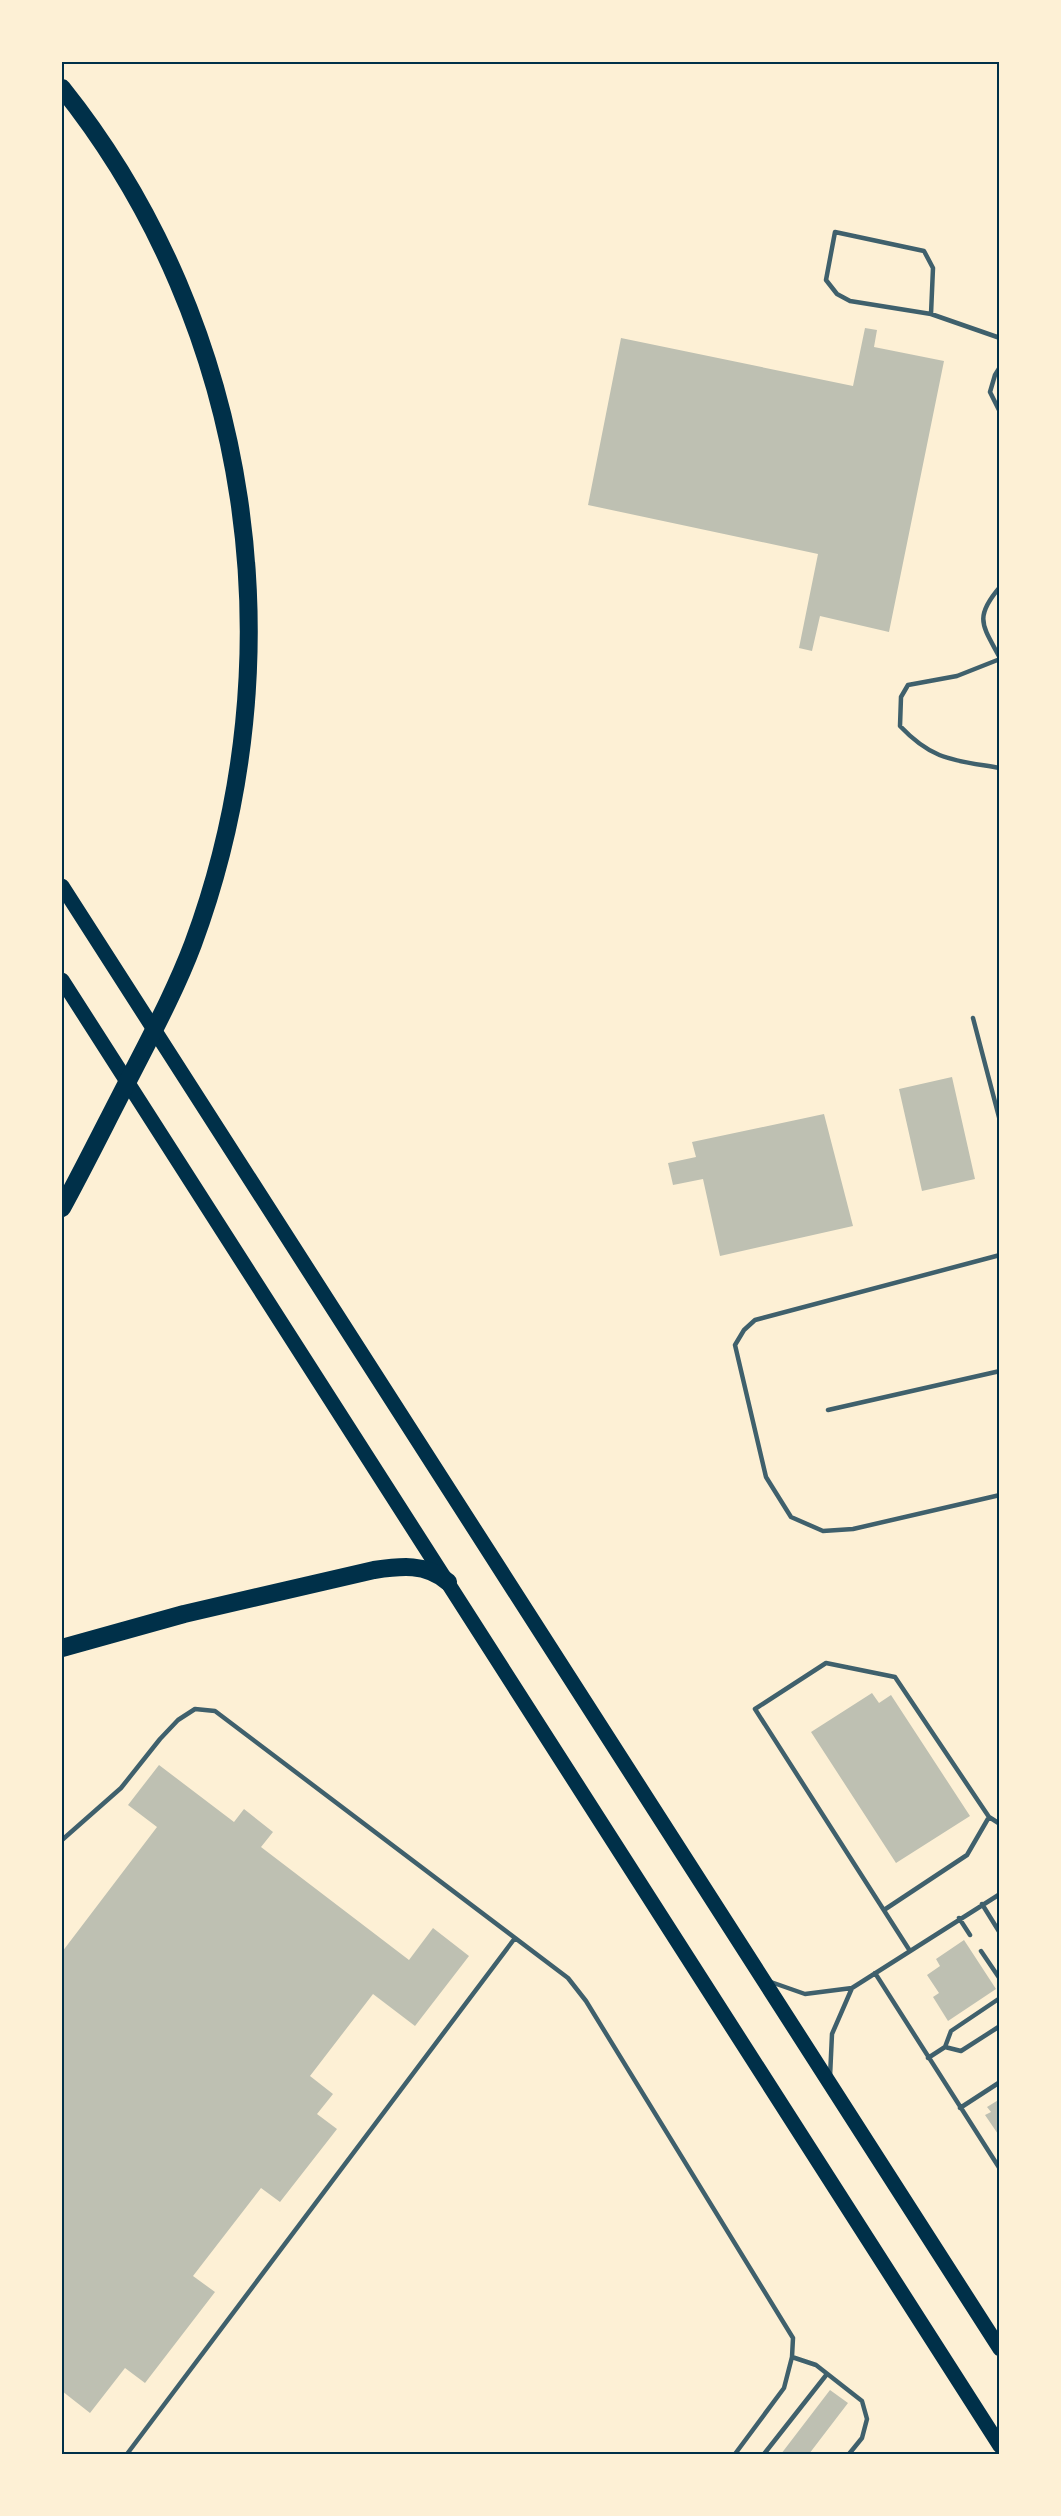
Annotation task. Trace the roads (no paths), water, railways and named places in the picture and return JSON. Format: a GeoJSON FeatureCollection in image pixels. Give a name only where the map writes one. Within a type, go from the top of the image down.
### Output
{"type":"FeatureCollection","features":[{"type":"Feature","properties":{"kind":"highway"},"geometry":{"type":"LineString","coordinates":[[62,88],[119,171],[164,254],[194,322],[222,408],[236,476],[245,533],[249,603],[245,707],[238,760],[225,829],[193,944],[154,1029],[62,1208]]}},
{"type":"Feature","properties":{"kind":"highway"},"geometry":{"type":"LineString","coordinates":[[62,1648],[226,1604],[374,1570],[401,1566],[424,1568],[438,1574],[448,1582]]}},
{"type":"Feature","properties":{"kind":"main road"},"geometry":{"type":"LineString","coordinates":[[62,886],[999,2349]]}},
{"type":"Feature","properties":{"kind":"main road"},"geometry":{"type":"LineString","coordinates":[[62,980],[999,2446]]}},
{"type":"Feature","properties":{"kind":"lane"},"geometry":{"type":"LineString","coordinates":[[931,314],[933,268],[924,251],[835,232],[826,280],[837,294],[850,301],[931,314],[999,338]]}},
{"type":"Feature","properties":{"kind":"lane"},"geometry":{"type":"LineString","coordinates":[[999,367],[990,392],[999,412]]}},
{"type":"Feature","properties":{"kind":"lane"},"geometry":{"type":"LineString","coordinates":[[999,587],[986,604],[981,623],[999,658],[957,676],[908,686],[901,697],[900,726],[917,744],[942,757],[999,768]]}},
{"type":"Feature","properties":{"kind":"lane"},"geometry":{"type":"LineString","coordinates":[[973,1018],[999,1121]]}},
{"type":"Feature","properties":{"kind":"lane"},"geometry":{"type":"LineString","coordinates":[[999,1255],[755,1320],[744,1330],[735,1345],[766,1477],[791,1517],[823,1531],[853,1529],[999,1495]]}},
{"type":"Feature","properties":{"kind":"lane"},"geometry":{"type":"LineString","coordinates":[[828,1410],[999,1371]]}},
{"type":"Feature","properties":{"kind":"lane"},"geometry":{"type":"LineString","coordinates":[[910,1951],[756,1709],[826,1663],[895,1677],[989,1817],[999,1824]]}},
{"type":"Feature","properties":{"kind":"lane"},"geometry":{"type":"LineString","coordinates":[[62,1840],[121,1788],[178,1720],[195,1709],[215,1711],[568,1978],[586,2001],[793,2338],[792,2357],[784,2388],[735,2454]]}},
{"type":"Feature","properties":{"kind":"lane"},"geometry":{"type":"LineString","coordinates":[[884,1910],[967,1855],[989,1817]]}},
{"type":"Feature","properties":{"kind":"lane"},"geometry":{"type":"LineString","coordinates":[[763,1979],[805,1994],[852,1988],[999,1894]]}},
{"type":"Feature","properties":{"kind":"lane"},"geometry":{"type":"LineString","coordinates":[[982,1904],[999,1933]]}},
{"type":"Feature","properties":{"kind":"lane"},"geometry":{"type":"LineString","coordinates":[[959,1918],[970,1935]]}},
{"type":"Feature","properties":{"kind":"lane"},"geometry":{"type":"LineString","coordinates":[[127,2454],[515,1938]]}},
{"type":"Feature","properties":{"kind":"lane"},"geometry":{"type":"LineString","coordinates":[[981,1951],[999,1979]]}},
{"type":"Feature","properties":{"kind":"lane"},"geometry":{"type":"LineString","coordinates":[[875,1973],[960,2108],[997,2161],[999,2169]]}},
{"type":"Feature","properties":{"kind":"lane"},"geometry":{"type":"LineString","coordinates":[[830,2084],[832,2034],[852,1988]]}},
{"type":"Feature","properties":{"kind":"lane"},"geometry":{"type":"LineString","coordinates":[[928,2058],[945,2047],[951,2031],[999,1998]]}},
{"type":"Feature","properties":{"kind":"lane"},"geometry":{"type":"LineString","coordinates":[[945,2047],[961,2051],[999,2026]]}},
{"type":"Feature","properties":{"kind":"lane"},"geometry":{"type":"LineString","coordinates":[[960,2108],[999,2082]]}},
{"type":"Feature","properties":{"kind":"lane"},"geometry":{"type":"LineString","coordinates":[[792,2357],[816,2365],[862,2401],[867,2419],[862,2438],[849,2454]]}},
{"type":"Feature","properties":{"kind":"lane"},"geometry":{"type":"LineString","coordinates":[[764,2454],[827,2374]]}}]}
